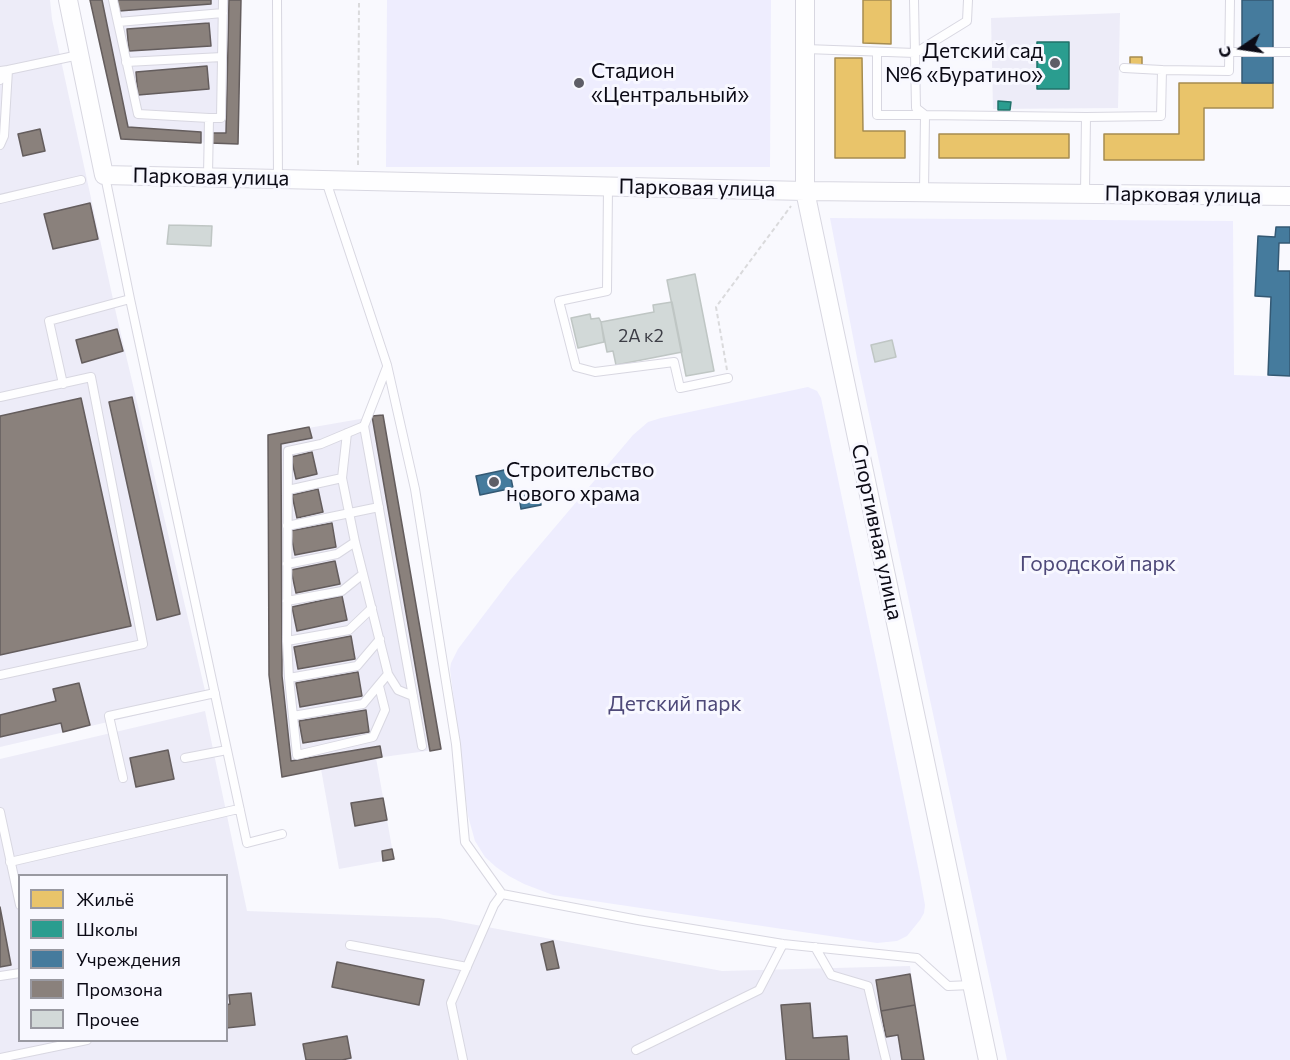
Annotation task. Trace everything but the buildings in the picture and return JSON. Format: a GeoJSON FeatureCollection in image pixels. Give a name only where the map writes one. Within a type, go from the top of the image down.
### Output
{"type":"FeatureCollection","features":[{"type":"Feature","properties":{"kind":"street"},"geometry":{"type":"LineString","coordinates":[[68,0],[104,175]]}},
{"type":"Feature","properties":{"kind":"street","name":"Спортивная улица"},"geometry":{"type":"LineString","coordinates":[[805,0],[805,191],[988,1060]]}},
{"type":"Feature","properties":{"kind":"street","name":"Парковая улица"},"geometry":{"type":"LineString","coordinates":[[104,175],[805,191],[1290,196]]}},
{"type":"Feature","properties":{"kind":"lane"},"geometry":{"type":"LineString","coordinates":[[113,0],[138,114],[208,118],[221,118],[223,0]]}},
{"type":"Feature","properties":{"kind":"lane"},"geometry":{"type":"LineString","coordinates":[[277,0],[278,178]]}},
{"type":"Feature","properties":{"kind":"lane"},"geometry":{"type":"LineString","coordinates":[[914,0],[916,108],[925,115]]}},
{"type":"Feature","properties":{"kind":"lane"},"geometry":{"type":"LineString","coordinates":[[805,49],[915,53],[967,21],[968,0]]}},
{"type":"Feature","properties":{"kind":"lane"},"geometry":{"type":"LineString","coordinates":[[1124,68],[1228,71],[1230,0]]}},
{"type":"Feature","properties":{"kind":"lane"},"geometry":{"type":"LineString","coordinates":[[117,22],[223,13]]}},
{"type":"Feature","properties":{"kind":"lane"},"geometry":{"type":"LineString","coordinates":[[1229,51],[1290,52]]}},
{"type":"Feature","properties":{"kind":"lane"},"geometry":{"type":"LineString","coordinates":[[877,52],[878,115],[1161,116],[1162,70]]}},
{"type":"Feature","properties":{"kind":"lane"},"geometry":{"type":"LineString","coordinates":[[4,70],[80,55]]}},
{"type":"Feature","properties":{"kind":"lane"},"geometry":{"type":"LineString","coordinates":[[126,62],[222,57]]}},
{"type":"Feature","properties":{"kind":"lane"},"geometry":{"type":"LineString","coordinates":[[0,80],[4,70]]}},
{"type":"Feature","properties":{"kind":"lane"},"geometry":{"type":"LineString","coordinates":[[0,145],[4,136],[4,70]]}},
{"type":"Feature","properties":{"kind":"lane"},"geometry":{"type":"LineString","coordinates":[[924,192],[925,115]]}},
{"type":"Feature","properties":{"kind":"lane"},"geometry":{"type":"LineString","coordinates":[[1085,194],[1086,117]]}},
{"type":"Feature","properties":{"kind":"lane"},"geometry":{"type":"LineString","coordinates":[[208,118],[208,177]]}},
{"type":"Feature","properties":{"kind":"lane"},"geometry":{"type":"LineString","coordinates":[[104,175],[247,843],[282,834]]}},
{"type":"Feature","properties":{"kind":"lane"},"geometry":{"type":"LineString","coordinates":[[326,179],[387,365],[415,489],[456,744],[465,842],[502,894],[783,944],[917,958],[948,986],[973,985]]}},
{"type":"Feature","properties":{"kind":"lane"},"geometry":{"type":"LineString","coordinates":[[0,199],[81,180]]}},
{"type":"Feature","properties":{"kind":"lane"},"geometry":{"type":"LineString","coordinates":[[608,186],[607,291],[559,301],[576,367],[595,372],[674,362],[680,388],[728,378]]}},
{"type":"Feature","properties":{"kind":"lane"},"geometry":{"type":"LineString","coordinates":[[63,384],[49,321],[130,299]]}},
{"type":"Feature","properties":{"kind":"lane"},"geometry":{"type":"LineString","coordinates":[[387,365],[364,426],[422,746]]}},
{"type":"Feature","properties":{"kind":"lane"},"geometry":{"type":"LineString","coordinates":[[0,397],[91,377],[143,644],[0,675]]}},
{"type":"Feature","properties":{"kind":"lane"},"geometry":{"type":"LineString","coordinates":[[364,426],[321,444],[288,451],[287,641],[297,755],[373,737],[385,710],[379,686]]}},
{"type":"Feature","properties":{"kind":"lane"},"geometry":{"type":"LineString","coordinates":[[348,433],[342,478],[355,542],[388,674],[398,690],[413,696]]}},
{"type":"Feature","properties":{"kind":"lane"},"geometry":{"type":"LineString","coordinates":[[288,490],[342,478]]}},
{"type":"Feature","properties":{"kind":"lane"},"geometry":{"type":"LineString","coordinates":[[287,526],[379,507]]}},
{"type":"Feature","properties":{"kind":"lane"},"geometry":{"type":"LineString","coordinates":[[287,564],[337,554],[355,542]]}},
{"type":"Feature","properties":{"kind":"lane"},"geometry":{"type":"LineString","coordinates":[[287,601],[342,591],[363,574]]}},
{"type":"Feature","properties":{"kind":"lane"},"geometry":{"type":"LineString","coordinates":[[287,641],[349,630],[372,608]]}},
{"type":"Feature","properties":{"kind":"lane"},"geometry":{"type":"LineString","coordinates":[[289,678],[357,666],[380,639]]}},
{"type":"Feature","properties":{"kind":"lane"},"geometry":{"type":"LineString","coordinates":[[293,716],[363,704],[388,674]]}},
{"type":"Feature","properties":{"kind":"lane"},"geometry":{"type":"LineString","coordinates":[[123,778],[109,716],[215,693]]}},
{"type":"Feature","properties":{"kind":"lane"},"geometry":{"type":"LineString","coordinates":[[185,758],[227,750]]}},
{"type":"Feature","properties":{"kind":"lane"},"geometry":{"type":"LineString","coordinates":[[10,861],[240,810]]}},
{"type":"Feature","properties":{"kind":"lane"},"geometry":{"type":"LineString","coordinates":[[0,812],[18,896]]}},
{"type":"Feature","properties":{"kind":"lane"},"geometry":{"type":"LineString","coordinates":[[463,1060],[451,1003],[494,905],[502,894]]}},
{"type":"Feature","properties":{"kind":"lane"},"geometry":{"type":"LineString","coordinates":[[636,1050],[759,990],[783,944]]}},
{"type":"Feature","properties":{"kind":"lane"},"geometry":{"type":"LineString","coordinates":[[350,945],[467,967]]}},
{"type":"Feature","properties":{"kind":"lane"},"geometry":{"type":"LineString","coordinates":[[814,947],[831,975],[868,986],[886,1060]]}},
{"type":"Feature","properties":{"kind":"lane"},"geometry":{"type":"LineString","coordinates":[[0,976],[18,973]]}},
{"type":"Feature","properties":{"kind":"lane"},"geometry":{"type":"LineString","coordinates":[[0,1058],[82,1042]]}},
{"type":"Feature","properties":{"kind":"path"},"geometry":{"type":"LineString","coordinates":[[357,181],[359,0]]}},
{"type":"Feature","properties":{"kind":"path"},"geometry":{"type":"LineString","coordinates":[[728,378],[716,308],[790,207],[805,191]]}},
{"type":"Feature","properties":{"kind":"shaded area"},"geometry":{"type":"Polygon","coordinates":[[[0,0],[50,0],[52,19],[116,313],[207,699],[0,747],[0,0]]]}},
{"type":"Feature","properties":{"kind":"shaded area"},"geometry":{"type":"Polygon","coordinates":[[[90,0],[241,0],[238,144],[121,139],[90,0]]]}},
{"type":"Feature","properties":{"kind":"shaded area","name":"Детский сад №6 «Буратино»"},"geometry":{"type":"Polygon","coordinates":[[[1120,13],[1118,108],[993,109],[991,18],[1120,13]]]}},
{"type":"Feature","properties":{"kind":"shaded area"},"geometry":{"type":"Polygon","coordinates":[[[383,415],[441,749],[376,758],[394,859],[339,869],[321,769],[282,777],[269,675],[268,435],[383,415]]]}},
{"type":"Feature","properties":{"kind":"shaded area"},"geometry":{"type":"Polygon","coordinates":[[[205,711],[247,911],[439,918],[722,971],[910,966],[925,1060],[0,1060],[0,759],[205,711]]]}},
{"type":"Feature","properties":{"kind":"green space","name":"Стадион «Центральный»"},"geometry":{"type":"Polygon","coordinates":[[[387,0],[771,0],[770,167],[386,167],[387,0]]]}},
{"type":"Feature","properties":{"kind":"green space","name":"Городской парк"},"geometry":{"type":"Polygon","coordinates":[[[830,218],[1233,221],[1234,375],[1290,377],[1290,1060],[1007,1060],[858,363],[830,218]]]}},
{"type":"Feature","properties":{"kind":"green space","name":"Детский парк"},"geometry":{"type":"Polygon","coordinates":[[[808,387],[817,391],[821,398],[919,872],[925,905],[920,920],[907,936],[897,941],[877,943],[553,895],[509,876],[485,857],[475,841],[468,816],[450,669],[458,649],[511,579],[633,435],[648,422],[808,387]]]}},
{"type":"Feature","properties":{"kind":"place","name":"Детский сад №6 «Буратино»"},"geometry":{"type":"Point","coordinates":[1055,63]}},
{"type":"Feature","properties":{"kind":"place","name":"Стадион «Центральный»"},"geometry":{"type":"Point","coordinates":[579,83]}},
{"type":"Feature","properties":{"kind":"place","name":"Строительство нового храма"},"geometry":{"type":"Point","coordinates":[494,482]}}]}
